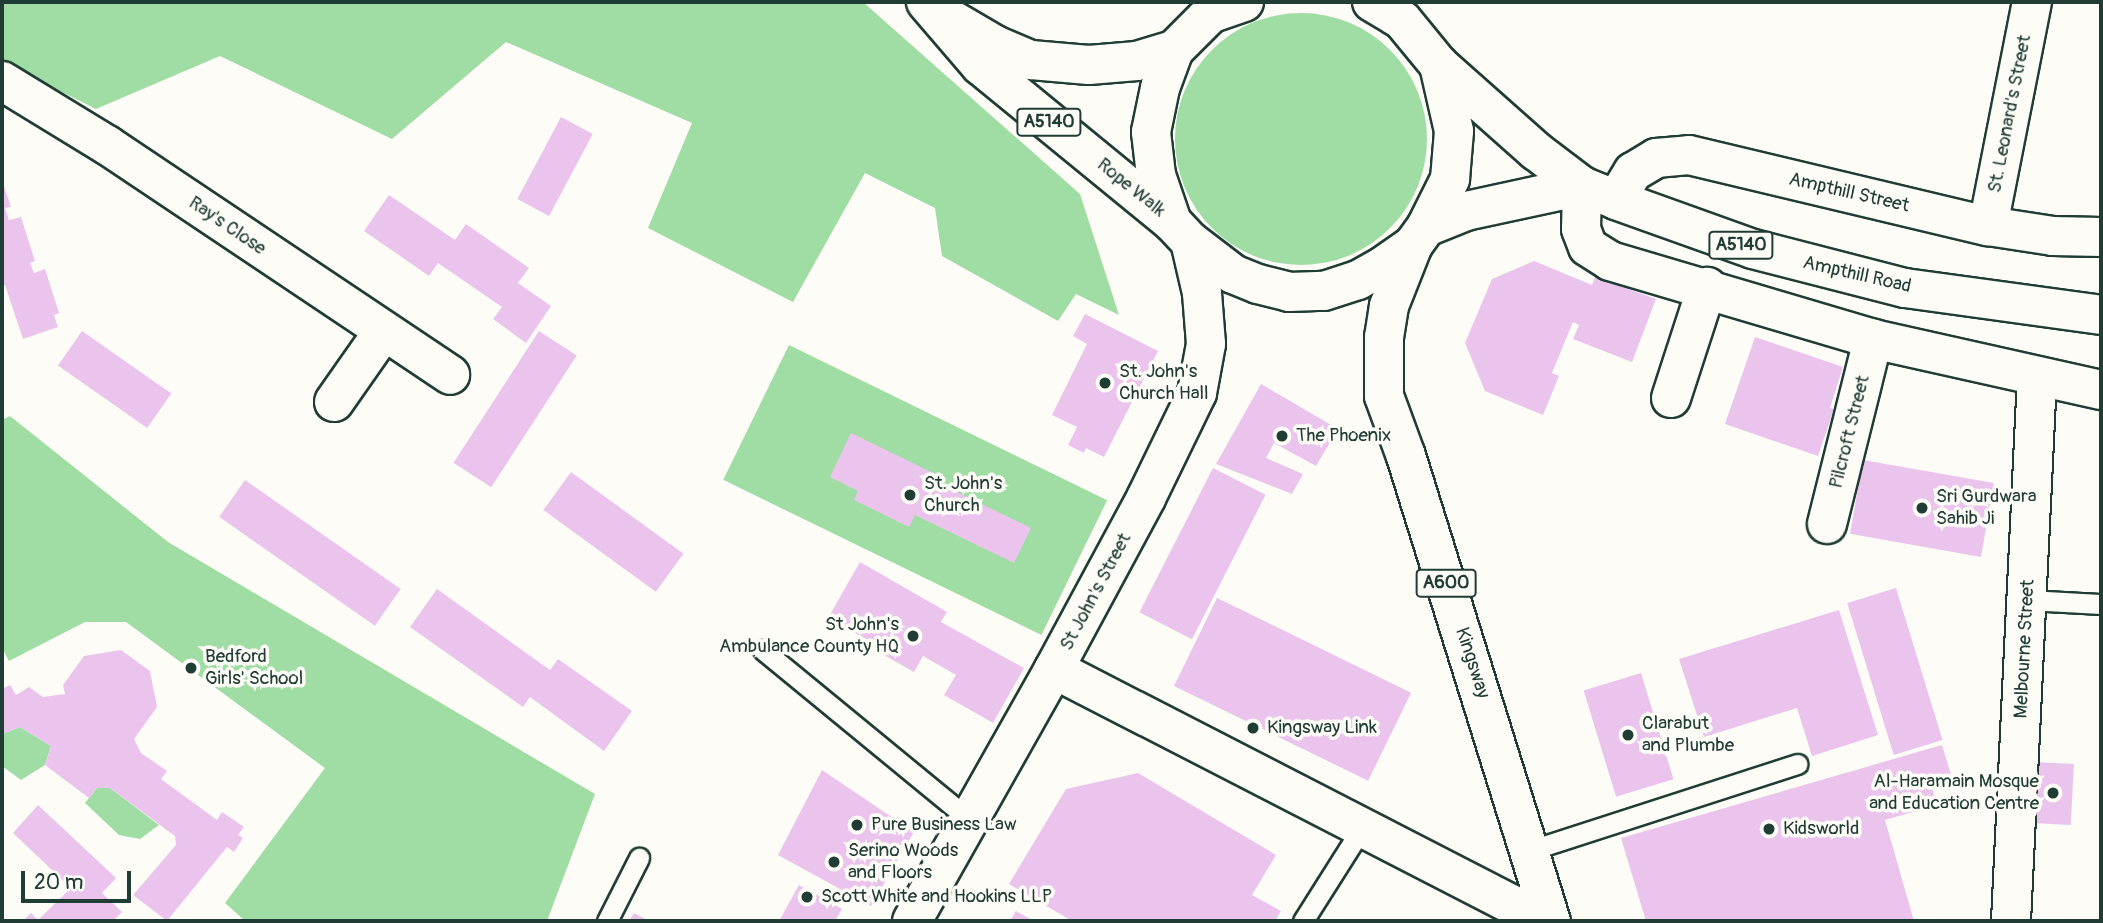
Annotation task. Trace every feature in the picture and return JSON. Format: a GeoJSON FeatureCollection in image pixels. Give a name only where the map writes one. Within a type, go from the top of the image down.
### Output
{"type":"FeatureCollection","features":[{"type":"Feature","properties":{"kind":"main road","name":"St. Leonard's Street"},"geometry":{"type":"LineString","coordinates":[[1988,226],[2032,2]]}},
{"type":"Feature","properties":{"kind":"main road"},"geometry":{"type":"LineString","coordinates":[[1174,50],[1225,6]]}},
{"type":"Feature","properties":{"kind":"main road","name":"Rope Walk"},"geometry":{"type":"LineString","coordinates":[[931,7],[995,45],[1031,60],[1089,65],[1137,61],[1174,50]]}},
{"type":"Feature","properties":{"kind":"main road","name":"Rope Walk"},"geometry":{"type":"LineString","coordinates":[[931,7],[980,65],[1233,274],[1289,292],[1324,291],[1358,279],[1420,236]]}},
{"type":"Feature","properties":{"kind":"main road","name":"A600"},"geometry":{"type":"LineString","coordinates":[[1391,8],[1439,65],[1454,131],[1450,179],[1420,236]]}},
{"type":"Feature","properties":{"kind":"main road","name":"St John's Street"},"geometry":{"type":"LineString","coordinates":[[912,921],[971,821],[1054,669],[1146,498],[1197,393],[1206,344],[1202,293],[1181,232],[1156,175],[1151,132],[1160,88],[1174,50]]}},
{"type":"Feature","properties":{"kind":"main road","name":"Ampthill Road"},"geometry":{"type":"LineString","coordinates":[[1439,65],[1498,120],[1599,193],[1754,249],[1905,288],[2101,315]]}},
{"type":"Feature","properties":{"kind":"main road","name":"Ray's Close"},"geometry":{"type":"LineString","coordinates":[[2,81],[107,145],[450,375]]}},
{"type":"Feature","properties":{"kind":"main road","name":"Ampthill Street"},"geometry":{"type":"LineString","coordinates":[[1599,193],[1656,158],[1689,155],[1988,226],[2053,236],[2101,237]]}},
{"type":"Feature","properties":{"kind":"main road"},"geometry":{"type":"LineString","coordinates":[[1420,236],[1466,211],[1599,193]]}},
{"type":"Feature","properties":{"kind":"main road"},"geometry":{"type":"LineString","coordinates":[[1599,193],[1580,229],[1588,247],[1610,261],[1707,287],[1872,339],[2101,390]]}},
{"type":"Feature","properties":{"kind":"main road","name":"Kingsway"},"geometry":{"type":"LineString","coordinates":[[1420,236],[1388,306],[1384,337],[1384,396],[1531,850],[1551,921]]}},
{"type":"Feature","properties":{"kind":"main road"},"geometry":{"type":"LineString","coordinates":[[1671,398],[1707,287]]}},
{"type":"Feature","properties":{"kind":"main road"},"geometry":{"type":"LineString","coordinates":[[334,402],[383,332]]}},
{"type":"Feature","properties":{"kind":"main road","name":"Pilcroft Street"},"geometry":{"type":"LineString","coordinates":[[1827,524],[1872,339]]}},
{"type":"Feature","properties":{"kind":"main road","name":"Melbourne Street"},"geometry":{"type":"LineString","coordinates":[[2011,921],[2028,600],[2036,377]]}},
{"type":"Feature","properties":{"kind":"main road"},"geometry":{"type":"LineString","coordinates":[[1054,669],[1544,921]]}},
{"type":"Feature","properties":{"kind":"lane"},"geometry":{"type":"LineString","coordinates":[[2028,600],[2101,604]]}},
{"type":"Feature","properties":{"kind":"lane"},"geometry":{"type":"LineString","coordinates":[[764,650],[971,821]]}},
{"type":"Feature","properties":{"kind":"lane"},"geometry":{"type":"LineString","coordinates":[[1531,850],[1797,764]]}},
{"type":"Feature","properties":{"kind":"lane"},"geometry":{"type":"LineString","coordinates":[[1303,921],[1363,826]]}},
{"type":"Feature","properties":{"kind":"lane"},"geometry":{"type":"LineString","coordinates":[[607,921],[639,858]]}},
{"type":"Feature","properties":{"kind":"green space"},"geometry":{"type":"Polygon","coordinates":[[[2,2],[863,2],[1080,194],[1119,315],[1076,294],[1058,321],[942,256],[935,208],[865,173],[793,302],[648,228],[692,123],[506,42],[392,139],[220,56],[96,109],[2,62],[2,2]]]}},
{"type":"Feature","properties":{"kind":"green space"},"geometry":{"type":"Polygon","coordinates":[[[1289,13],[1313,13],[1338,18],[1361,28],[1381,41],[1399,59],[1422,102],[1427,139],[1425,164],[1418,187],[1399,219],[1381,237],[1338,260],[1313,265],[1289,265],[1264,260],[1241,250],[1221,237],[1203,219],[1180,176],[1175,151],[1175,127],[1180,102],[1190,79],[1203,59],[1221,41],[1264,18],[1289,13]]]}},
{"type":"Feature","properties":{"kind":"green space"},"geometry":{"type":"Polygon","coordinates":[[[789,345],[1107,500],[1041,635],[723,480],[789,345]]]}},
{"type":"Feature","properties":{"kind":"green space"},"geometry":{"type":"Polygon","coordinates":[[[10,416],[168,542],[595,794],[547,921],[245,921],[225,903],[325,768],[126,622],[85,622],[9,661],[2,648],[2,420],[10,416]]]}},
{"type":"Feature","properties":{"kind":"green space"},"geometry":{"type":"Polygon","coordinates":[[[20,727],[51,746],[45,765],[21,780],[2,766],[2,734],[20,727]]]}},
{"type":"Feature","properties":{"kind":"green space"},"geometry":{"type":"Polygon","coordinates":[[[97,788],[110,788],[159,825],[140,839],[119,835],[85,803],[97,788]]]}},
{"type":"Feature","properties":{"kind":"building"},"geometry":{"type":"Polygon","coordinates":[[[561,117],[593,134],[549,216],[517,199],[561,117]]]}},
{"type":"Feature","properties":{"kind":"building"},"geometry":{"type":"Polygon","coordinates":[[[2,180],[11,207],[5,208],[9,220],[21,217],[35,261],[30,263],[34,273],[45,269],[59,313],[54,315],[58,327],[23,339],[5,285],[2,286],[2,180]]]}},
{"type":"Feature","properties":{"kind":"building"},"geometry":{"type":"Polygon","coordinates":[[[389,195],[455,240],[466,224],[529,268],[518,283],[551,306],[526,343],[493,319],[502,307],[438,263],[429,276],[364,231],[389,195]]]}},
{"type":"Feature","properties":{"kind":"building"},"geometry":{"type":"Polygon","coordinates":[[[1534,261],[1592,285],[1595,277],[1656,299],[1632,362],[1573,339],[1579,325],[1573,322],[1552,373],[1559,376],[1543,415],[1485,391],[1465,343],[1492,279],[1534,261]]]}},
{"type":"Feature","properties":{"kind":"building","name":"St. John's Church Hall"},"geometry":{"type":"Polygon","coordinates":[[[1085,314],[1158,351],[1104,457],[1086,448],[1084,453],[1068,445],[1077,427],[1052,415],[1087,344],[1073,336],[1085,314]]]}},
{"type":"Feature","properties":{"kind":"building"},"geometry":{"type":"Polygon","coordinates":[[[82,331],[171,394],[147,428],[58,365],[82,331]]]}},
{"type":"Feature","properties":{"kind":"building"},"geometry":{"type":"Polygon","coordinates":[[[539,331],[577,356],[491,487],[453,463],[539,331]]]}},
{"type":"Feature","properties":{"kind":"building"},"geometry":{"type":"Polygon","coordinates":[[[1755,337],[1843,367],[1830,408],[1834,409],[1818,456],[1725,424],[1755,337]]]}},
{"type":"Feature","properties":{"kind":"building","name":"The Phoenix"},"geometry":{"type":"Polygon","coordinates":[[[1261,384],[1338,429],[1316,466],[1274,443],[1266,458],[1303,474],[1292,494],[1216,464],[1261,384]]]}},
{"type":"Feature","properties":{"kind":"building","name":"St. John's Church"},"geometry":{"type":"Polygon","coordinates":[[[851,433],[935,474],[932,480],[1031,528],[1014,563],[915,515],[909,527],[854,500],[858,491],[830,477],[851,433]]]}},
{"type":"Feature","properties":{"kind":"building","name":"Sri Gurdwara Sahib Ji"},"geometry":{"type":"Polygon","coordinates":[[[1863,460],[1994,483],[1981,557],[1850,534],[1863,460]]]}},
{"type":"Feature","properties":{"kind":"building"},"geometry":{"type":"Polygon","coordinates":[[[1213,468],[1266,495],[1192,639],[1139,612],[1213,468]]]}},
{"type":"Feature","properties":{"kind":"building"},"geometry":{"type":"Polygon","coordinates":[[[571,472],[683,554],[656,592],[543,510],[571,472]]]}},
{"type":"Feature","properties":{"kind":"building"},"geometry":{"type":"Polygon","coordinates":[[[245,480],[401,589],[375,626],[219,517],[245,480]]]}},
{"type":"Feature","properties":{"kind":"building","name":"St John's Ambulance County HQ"},"geometry":{"type":"Polygon","coordinates":[[[860,562],[947,612],[941,622],[1024,668],[993,723],[944,695],[956,675],[923,656],[914,672],[882,654],[884,649],[828,618],[860,562]]]}},
{"type":"Feature","properties":{"kind":"building"},"geometry":{"type":"Polygon","coordinates":[[[1896,588],[1942,740],[1894,755],[1847,603],[1896,588]]]}},
{"type":"Feature","properties":{"kind":"building"},"geometry":{"type":"Polygon","coordinates":[[[437,589],[550,670],[558,659],[632,711],[604,751],[530,697],[523,707],[410,627],[437,589]]]}},
{"type":"Feature","properties":{"kind":"building"},"geometry":{"type":"Polygon","coordinates":[[[1217,598],[1411,693],[1368,781],[1174,686],[1217,598]]]}},
{"type":"Feature","properties":{"kind":"building"},"geometry":{"type":"Polygon","coordinates":[[[1839,610],[1878,735],[1812,756],[1797,708],[1704,737],[1679,659],[1839,610]]]}},
{"type":"Feature","properties":{"kind":"building"},"geometry":{"type":"Polygon","coordinates":[[[121,650],[150,671],[157,707],[134,739],[141,753],[167,771],[161,779],[217,820],[222,812],[244,827],[238,835],[243,838],[234,852],[227,847],[167,921],[133,895],[176,845],[175,836],[110,788],[97,788],[89,798],[45,765],[51,746],[20,727],[2,734],[2,689],[10,685],[16,695],[29,687],[43,697],[65,694],[63,685],[84,656],[121,650]]]}},
{"type":"Feature","properties":{"kind":"building","name":"Clarabut and Plumbe"},"geometry":{"type":"Polygon","coordinates":[[[1641,673],[1673,779],[1616,797],[1584,691],[1641,673]]]}},
{"type":"Feature","properties":{"kind":"building","name":"Kidsworld"},"geometry":{"type":"Polygon","coordinates":[[[1942,745],[1952,778],[1931,784],[1937,805],[1885,820],[1914,921],[1646,921],[1621,838],[1942,745]]]}},
{"type":"Feature","properties":{"kind":"building","name":"Al-Haramain Mosque and Education Centre"},"geometry":{"type":"Polygon","coordinates":[[[2035,762],[2074,764],[2071,825],[2032,823],[2035,762]]]}},
{"type":"Feature","properties":{"kind":"building"},"geometry":{"type":"Polygon","coordinates":[[[822,770],[914,832],[871,906],[778,855],[822,770]]]}},
{"type":"Feature","properties":{"kind":"building"},"geometry":{"type":"Polygon","coordinates":[[[1138,773],[1276,855],[1252,895],[1281,911],[1275,921],[1072,921],[1009,884],[1066,789],[1138,773]]]}},
{"type":"Feature","properties":{"kind":"building"},"geometry":{"type":"Polygon","coordinates":[[[38,805],[116,878],[102,893],[122,912],[113,921],[23,921],[31,913],[38,920],[71,888],[13,833],[38,805]]]}},
{"type":"Feature","properties":{"kind":"building","name":"Scott White and Hookins LLP"},"geometry":{"type":"Polygon","coordinates":[[[799,885],[842,909],[835,921],[779,921],[799,885]]]}},
{"type":"Feature","properties":{"kind":"building"},"geometry":{"type":"Polygon","coordinates":[[[1016,911],[1034,921],[1010,921],[1016,911]]]}},
{"type":"Feature","properties":{"kind":"building"},"geometry":{"type":"Polygon","coordinates":[[[634,913],[649,921],[629,921],[634,913]]]}},
{"type":"Feature","properties":{"kind":"place","name":"St. John's Church Hall"},"geometry":{"type":"Point","coordinates":[1105,383]}},
{"type":"Feature","properties":{"kind":"place","name":"The Phoenix"},"geometry":{"type":"Point","coordinates":[1282,436]}},
{"type":"Feature","properties":{"kind":"place","name":"St. John's Church"},"geometry":{"type":"Point","coordinates":[910,495]}},
{"type":"Feature","properties":{"kind":"place","name":"Sri Gurdwara Sahib Ji"},"geometry":{"type":"Point","coordinates":[1922,508]}},
{"type":"Feature","properties":{"kind":"place","name":"St John's Ambulance County HQ"},"geometry":{"type":"Point","coordinates":[913,636]}},
{"type":"Feature","properties":{"kind":"place","name":"Bedford Girls' School"},"geometry":{"type":"Point","coordinates":[191,668]}},
{"type":"Feature","properties":{"kind":"place","name":"Kingsway Link"},"geometry":{"type":"Point","coordinates":[1253,728]}},
{"type":"Feature","properties":{"kind":"place","name":"Clarabut and Plumbe"},"geometry":{"type":"Point","coordinates":[1628,735]}},
{"type":"Feature","properties":{"kind":"place","name":"Al-Haramain Mosque and Education Centre"},"geometry":{"type":"Point","coordinates":[2053,793]}},
{"type":"Feature","properties":{"kind":"place","name":"Pure Business Law"},"geometry":{"type":"Point","coordinates":[857,825]}},
{"type":"Feature","properties":{"kind":"place","name":"Kidsworld"},"geometry":{"type":"Point","coordinates":[1769,829]}},
{"type":"Feature","properties":{"kind":"place","name":"Serino Woods and Floors"},"geometry":{"type":"Point","coordinates":[834,862]}},
{"type":"Feature","properties":{"kind":"place","name":"Scott White and Hookins LLP"},"geometry":{"type":"Point","coordinates":[807,897]}}]}
